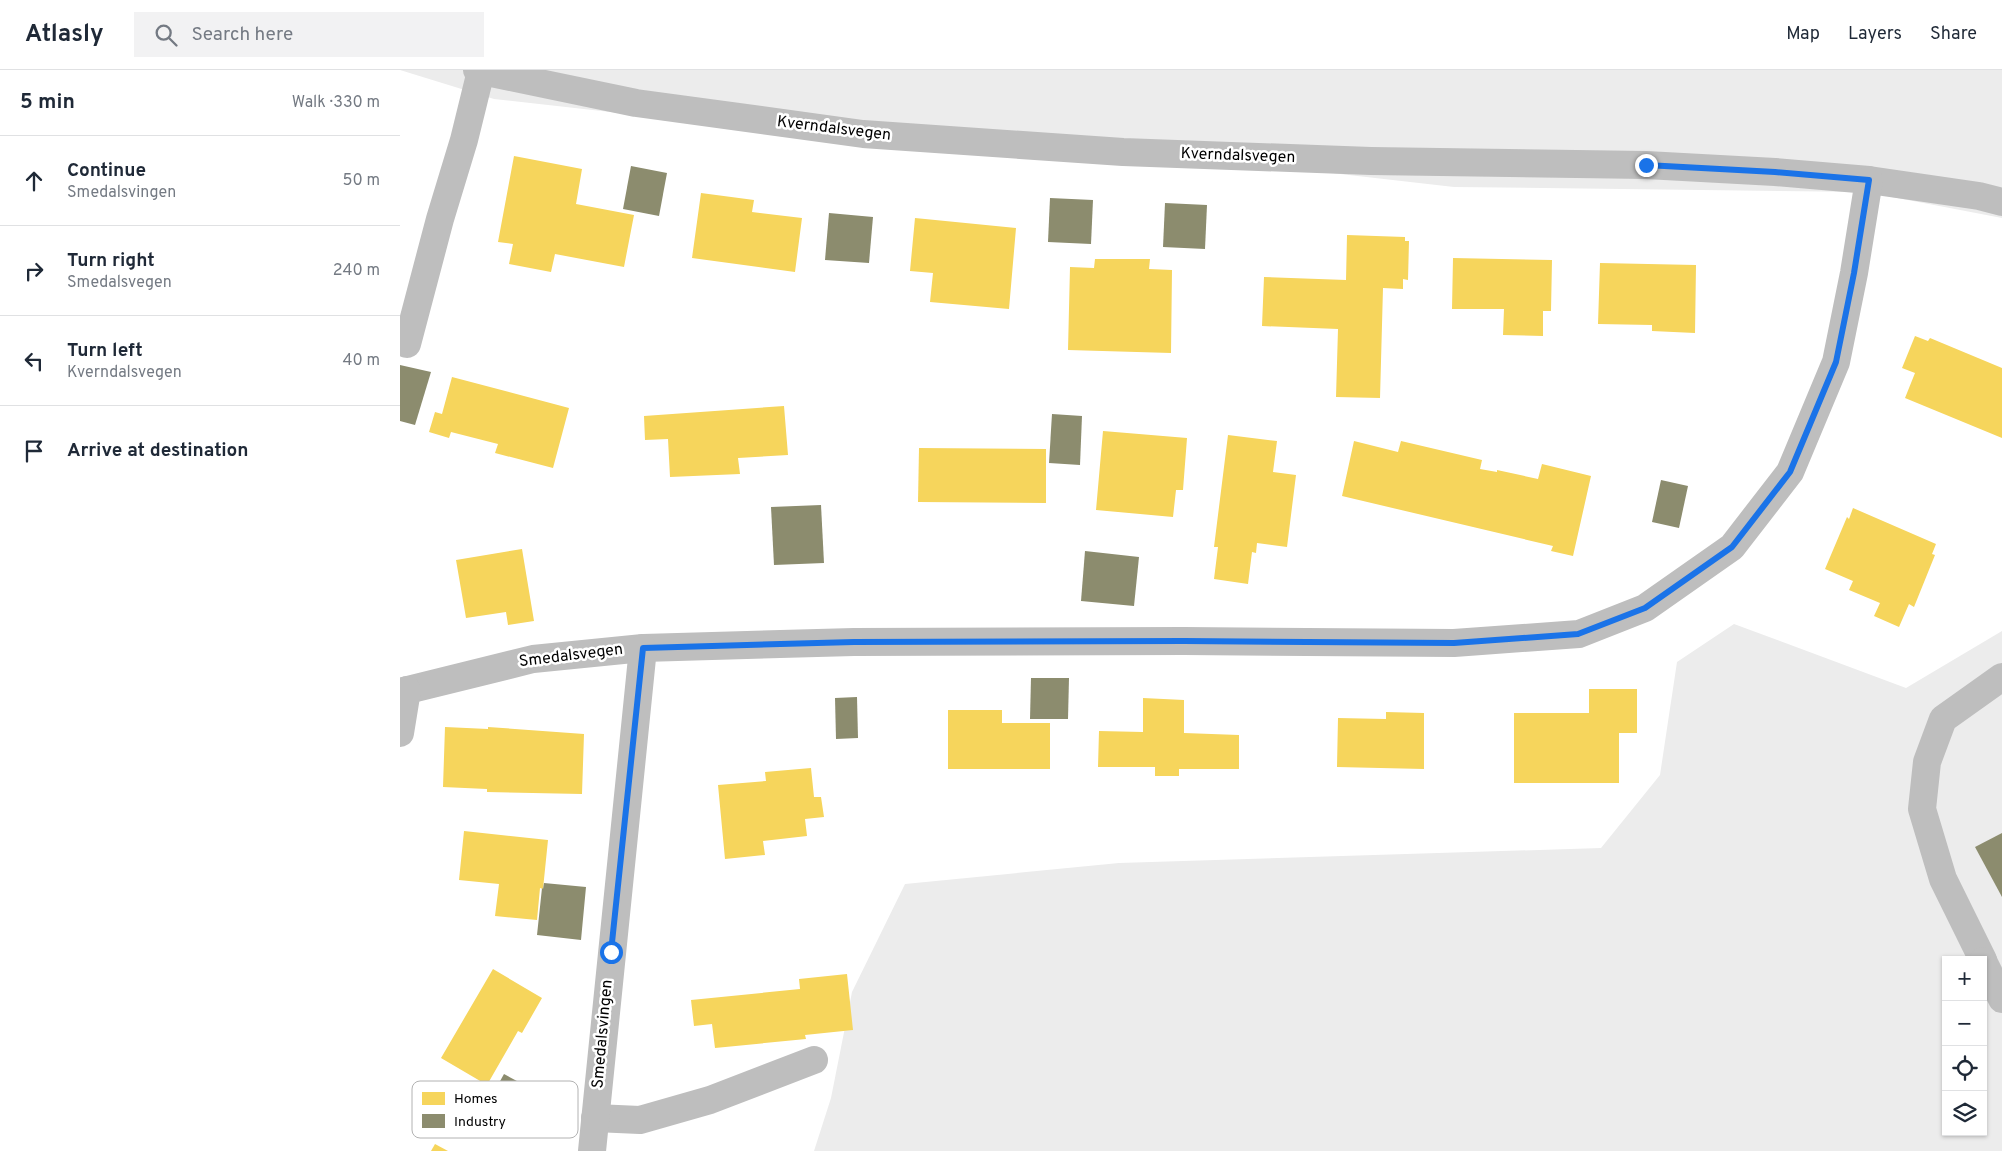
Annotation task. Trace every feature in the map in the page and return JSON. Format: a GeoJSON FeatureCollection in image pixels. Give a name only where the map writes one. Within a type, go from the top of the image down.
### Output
{"type":"FeatureCollection","features":[{"type":"Feature","properties":{"kind":"street","name":"Kverndalsvegen"},"geometry":{"type":"LineString","coordinates":[[479,70],[636,103],[863,134],[1123,152],[1371,161],[1646,165],[1775,172],[1869,180],[1979,196],[2002,202]]}},
{"type":"Feature","properties":{"kind":"street"},"geometry":{"type":"LineString","coordinates":[[407,344],[409,328],[464,140],[479,70]]}},
{"type":"Feature","properties":{"kind":"street","name":"Smedalsvegen"},"geometry":{"type":"LineString","coordinates":[[404,691],[533,659],[643,648],[854,642],[1184,641],[1454,643],[1578,634],[1645,608],[1732,547],[1790,472],[1836,362],[1854,273],[1869,180]]}},
{"type":"Feature","properties":{"kind":"street","name":"Smedalsvingen"},"geometry":{"type":"LineString","coordinates":[[592,1151],[643,648]]}},
{"type":"Feature","properties":{"kind":"street"},"geometry":{"type":"LineString","coordinates":[[1981,956],[1943,879],[1922,809],[1927,762],[1943,719],[2002,677]]}},
{"type":"Feature","properties":{"kind":"street"},"geometry":{"type":"LineString","coordinates":[[400,733],[404,691]]}},
{"type":"Feature","properties":{"kind":"street"},"geometry":{"type":"LineString","coordinates":[[1987,968],[2002,999]]}},
{"type":"Feature","properties":{"kind":"street"},"geometry":{"type":"LineString","coordinates":[[596,1118],[640,1120],[710,1100],[814,1060]]}},
{"type":"Feature","properties":{"kind":"shaded area"},"geometry":{"type":"Polygon","coordinates":[[[400,70],[2002,70],[2002,218],[1866,192],[1454,187],[1217,160],[967,152],[494,99],[400,70]]]}},
{"type":"Feature","properties":{"kind":"shaded area"},"geometry":{"type":"Polygon","coordinates":[[[1734,624],[1906,688],[2002,631],[2002,1151],[814,1151],[831,1098],[852,992],[905,884],[1119,863],[1601,848],[1660,775],[1677,662],[1734,624]]]}},
{"type":"Feature","properties":{"kind":"building: Homes"},"geometry":{"type":"Polygon","coordinates":[[[514,156],[582,169],[576,204],[634,215],[624,267],[555,254],[551,272],[509,264],[513,244],[498,242],[514,156]]]}},
{"type":"Feature","properties":{"kind":"building: Homes"},"geometry":{"type":"Polygon","coordinates":[[[701,193],[754,200],[752,212],[802,218],[795,272],[692,258],[701,193]]]}},
{"type":"Feature","properties":{"kind":"building: Homes"},"geometry":{"type":"Polygon","coordinates":[[[915,218],[1016,228],[1009,309],[930,302],[933,273],[910,271],[915,218]]]}},
{"type":"Feature","properties":{"kind":"building: Homes"},"geometry":{"type":"Polygon","coordinates":[[[1347,235],[1405,237],[1405,241],[1409,241],[1408,280],[1403,279],[1403,289],[1383,288],[1380,398],[1336,397],[1338,329],[1262,326],[1264,277],[1346,280],[1347,235]]]}},
{"type":"Feature","properties":{"kind":"building: Homes"},"geometry":{"type":"Polygon","coordinates":[[[1453,258],[1552,260],[1551,311],[1543,311],[1543,336],[1503,335],[1504,309],[1452,309],[1453,258]]]}},
{"type":"Feature","properties":{"kind":"building: Homes"},"geometry":{"type":"Polygon","coordinates":[[[1095,259],[1150,259],[1149,269],[1172,270],[1171,353],[1068,350],[1070,267],[1094,268],[1095,259]]]}},
{"type":"Feature","properties":{"kind":"building: Homes"},"geometry":{"type":"Polygon","coordinates":[[[1600,263],[1696,265],[1695,333],[1652,331],[1652,325],[1598,324],[1600,263]]]}},
{"type":"Feature","properties":{"kind":"building: Homes"},"geometry":{"type":"Polygon","coordinates":[[[1915,336],[1928,341],[1930,338],[2002,368],[2002,438],[1905,398],[1915,373],[1902,368],[1915,336]]]}},
{"type":"Feature","properties":{"kind":"building: Homes"},"geometry":{"type":"Polygon","coordinates":[[[452,377],[569,408],[553,468],[495,453],[498,444],[451,432],[449,438],[429,432],[435,412],[442,414],[452,377]]]}},
{"type":"Feature","properties":{"kind":"building: Homes"},"geometry":{"type":"Polygon","coordinates":[[[784,406],[788,455],[738,458],[740,474],[670,477],[668,439],[645,440],[644,416],[784,406]]]}},
{"type":"Feature","properties":{"kind":"building: Homes"},"geometry":{"type":"Polygon","coordinates":[[[1103,431],[1187,438],[1183,490],[1176,490],[1173,517],[1096,510],[1103,431]]]}},
{"type":"Feature","properties":{"kind":"building: Homes"},"geometry":{"type":"Polygon","coordinates":[[[1228,435],[1277,441],[1273,472],[1296,475],[1287,547],[1257,543],[1256,553],[1252,552],[1248,584],[1214,579],[1218,547],[1214,547],[1228,435]]]}},
{"type":"Feature","properties":{"kind":"building: Homes"},"geometry":{"type":"Polygon","coordinates":[[[1354,441],[1398,452],[1401,441],[1482,460],[1480,469],[1497,472],[1497,470],[1538,479],[1542,464],[1591,476],[1573,556],[1551,551],[1553,546],[1342,496],[1354,441]]]}},
{"type":"Feature","properties":{"kind":"building: Homes"},"geometry":{"type":"Polygon","coordinates":[[[919,448],[1046,449],[1046,503],[918,502],[919,448]]]}},
{"type":"Feature","properties":{"kind":"building: Homes"},"geometry":{"type":"Polygon","coordinates":[[[1853,508],[1936,544],[1932,554],[1935,555],[1914,607],[1909,604],[1899,627],[1874,616],[1880,603],[1849,590],[1853,581],[1825,569],[1847,517],[1849,519],[1853,508]]]}},
{"type":"Feature","properties":{"kind":"building: Homes"},"geometry":{"type":"Polygon","coordinates":[[[522,549],[534,621],[508,625],[506,612],[466,618],[456,560],[522,549]]]}},
{"type":"Feature","properties":{"kind":"building: Homes"},"geometry":{"type":"Polygon","coordinates":[[[1589,689],[1637,689],[1637,733],[1619,733],[1619,783],[1514,783],[1514,713],[1589,713],[1589,689]]]}},
{"type":"Feature","properties":{"kind":"building: Homes"},"geometry":{"type":"Polygon","coordinates":[[[1143,698],[1184,700],[1184,733],[1239,735],[1239,769],[1179,769],[1179,776],[1155,776],[1155,767],[1098,767],[1099,731],[1143,732],[1143,698]]]}},
{"type":"Feature","properties":{"kind":"building: Homes"},"geometry":{"type":"Polygon","coordinates":[[[948,710],[1002,710],[1002,723],[1050,723],[1050,769],[948,769],[948,710]]]}},
{"type":"Feature","properties":{"kind":"building: Homes"},"geometry":{"type":"Polygon","coordinates":[[[1386,712],[1424,713],[1424,769],[1337,767],[1338,718],[1386,719],[1386,712]]]}},
{"type":"Feature","properties":{"kind":"building: Homes"},"geometry":{"type":"Polygon","coordinates":[[[445,727],[488,729],[488,727],[584,734],[582,794],[487,792],[487,789],[443,787],[445,727]]]}},
{"type":"Feature","properties":{"kind":"building: Homes"},"geometry":{"type":"Polygon","coordinates":[[[811,768],[814,797],[821,797],[824,817],[805,819],[807,836],[763,841],[765,855],[725,859],[718,785],[766,781],[765,772],[811,768]]]}},
{"type":"Feature","properties":{"kind":"building: Homes"},"geometry":{"type":"Polygon","coordinates":[[[464,831],[548,840],[543,889],[540,888],[537,920],[495,916],[499,884],[459,880],[464,831]]]}},
{"type":"Feature","properties":{"kind":"building: Homes"},"geometry":{"type":"Polygon","coordinates":[[[493,969],[542,998],[522,1033],[518,1031],[489,1081],[480,1081],[441,1058],[493,969]]]}},
{"type":"Feature","properties":{"kind":"building: Homes"},"geometry":{"type":"Polygon","coordinates":[[[847,974],[853,1030],[805,1035],[806,1039],[715,1048],[712,1024],[694,1026],[691,1000],[800,989],[799,979],[847,974]]]}},
{"type":"Feature","properties":{"kind":"building: Homes"},"geometry":{"type":"Polygon","coordinates":[[[435,1144],[448,1151],[431,1151],[435,1144]]]}},
{"type":"Feature","properties":{"kind":"building: Industry"},"geometry":{"type":"Polygon","coordinates":[[[631,166],[667,173],[659,216],[623,209],[631,166]]]}},
{"type":"Feature","properties":{"kind":"building: Industry"},"geometry":{"type":"Polygon","coordinates":[[[1050,198],[1093,200],[1091,244],[1048,242],[1050,198]]]}},
{"type":"Feature","properties":{"kind":"building: Industry"},"geometry":{"type":"Polygon","coordinates":[[[1165,203],[1207,205],[1205,249],[1163,247],[1165,203]]]}},
{"type":"Feature","properties":{"kind":"building: Industry"},"geometry":{"type":"Polygon","coordinates":[[[829,213],[873,217],[869,263],[825,260],[829,213]]]}},
{"type":"Feature","properties":{"kind":"building: Industry"},"geometry":{"type":"Polygon","coordinates":[[[400,365],[431,372],[415,425],[400,421],[400,365]]]}},
{"type":"Feature","properties":{"kind":"building: Industry"},"geometry":{"type":"Polygon","coordinates":[[[1052,414],[1082,416],[1080,465],[1049,463],[1052,414]]]}},
{"type":"Feature","properties":{"kind":"building: Industry"},"geometry":{"type":"Polygon","coordinates":[[[1661,480],[1688,486],[1679,528],[1652,522],[1661,480]]]}},
{"type":"Feature","properties":{"kind":"building: Industry"},"geometry":{"type":"Polygon","coordinates":[[[821,505],[824,563],[774,565],[771,507],[821,505]]]}},
{"type":"Feature","properties":{"kind":"building: Industry"},"geometry":{"type":"Polygon","coordinates":[[[1085,551],[1139,557],[1134,606],[1081,601],[1085,551]]]}},
{"type":"Feature","properties":{"kind":"building: Industry"},"geometry":{"type":"Polygon","coordinates":[[[1031,678],[1069,678],[1068,719],[1030,719],[1031,678]]]}},
{"type":"Feature","properties":{"kind":"building: Industry"},"geometry":{"type":"Polygon","coordinates":[[[857,697],[858,738],[836,739],[835,698],[857,697]]]}},
{"type":"Feature","properties":{"kind":"building: Industry"},"geometry":{"type":"Polygon","coordinates":[[[2002,833],[2002,897],[1975,847],[2002,833]]]}},
{"type":"Feature","properties":{"kind":"building: Industry"},"geometry":{"type":"Polygon","coordinates":[[[544,883],[586,887],[581,940],[537,935],[544,883]]]}},
{"type":"Feature","properties":{"kind":"building: Industry"},"geometry":{"type":"Polygon","coordinates":[[[504,1074],[517,1081],[500,1081],[504,1074]]]}},
{"type":"Feature","properties":{"kind":"route"},"geometry":{"type":"LineString","coordinates":[[611,952],[643,648],[854,642],[1184,641],[1454,643],[1578,634],[1645,608],[1732,547],[1790,472],[1836,362],[1854,273],[1869,180],[1775,172],[1646,165]]}}]}
